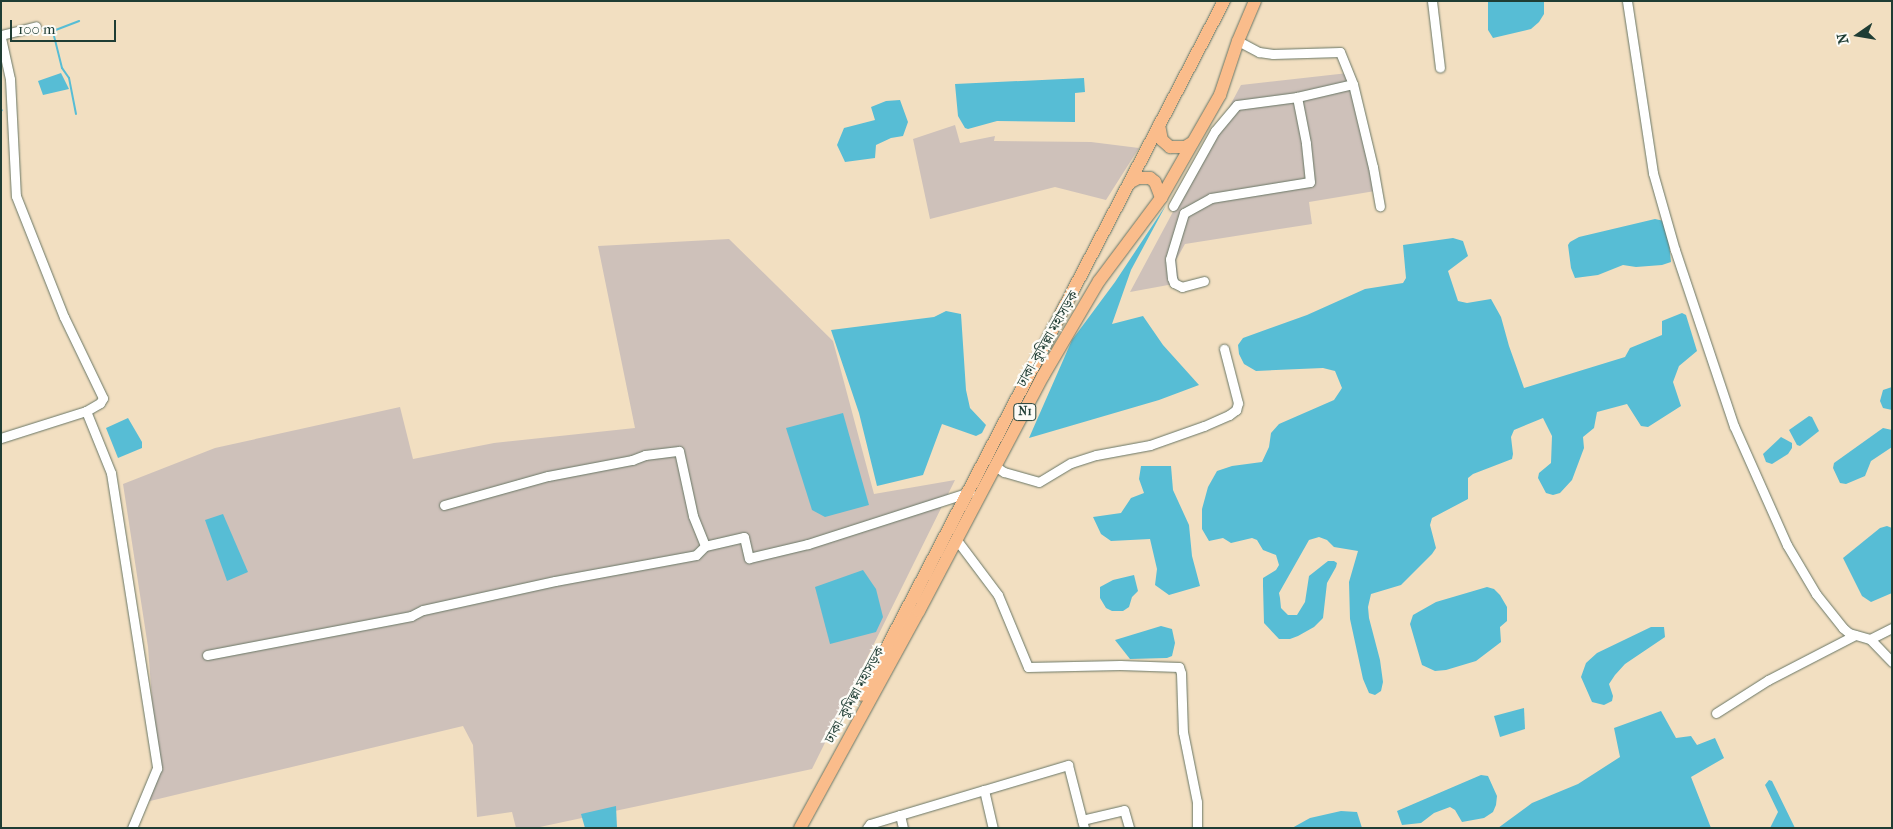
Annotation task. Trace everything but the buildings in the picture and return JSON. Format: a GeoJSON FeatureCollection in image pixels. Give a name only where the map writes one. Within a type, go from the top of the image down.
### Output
{"type":"FeatureCollection","features":[{"type":"Feature","properties":{"kind":"highway","name":"ঢাকা–কুমিল্লা মহাসড়ক"},"geometry":{"type":"LineString","coordinates":[[791,828],[970,492],[1224,1]]}},
{"type":"Feature","properties":{"kind":"highway","name":"ঢাকা–কুমিল্লা মহাসড়ক"},"geometry":{"type":"LineString","coordinates":[[800,828],[1043,376],[1099,281],[1160,198],[1220,95],[1238,41],[1255,1]]}},
{"type":"Feature","properties":{"kind":"highway"},"geometry":{"type":"LineString","coordinates":[[1159,125],[1162,140],[1170,147],[1185,147],[1193,142]]}},
{"type":"Feature","properties":{"kind":"highway"},"geometry":{"type":"LineString","coordinates":[[1129,183],[1138,178],[1150,178],[1155,182],[1160,198]]}},
{"type":"Feature","properties":{"kind":"street"},"geometry":{"type":"LineString","coordinates":[[1432,1],[1440,68]]}},
{"type":"Feature","properties":{"kind":"street"},"geometry":{"type":"LineString","coordinates":[[1627,1],[1653,173],[1720,389],[1734,426],[1788,545],[1816,594],[1843,628],[1855,635],[1870,639],[1892,662]]}},
{"type":"Feature","properties":{"kind":"street"},"geometry":{"type":"LineString","coordinates":[[1,438],[86,411],[100,403],[103,398],[64,317],[16,196],[10,79],[1,36],[36,26]]}},
{"type":"Feature","properties":{"kind":"street"},"geometry":{"type":"LineString","coordinates":[[1238,41],[1258,52],[1273,54],[1340,52],[1354,84],[1380,206]]}},
{"type":"Feature","properties":{"kind":"street"},"geometry":{"type":"LineString","coordinates":[[1173,206],[1215,130],[1237,105],[1297,97],[1354,84]]}},
{"type":"Feature","properties":{"kind":"street"},"geometry":{"type":"LineString","coordinates":[[1204,281],[1182,287],[1174,283],[1172,278],[1170,259],[1184,213],[1211,198],[1310,182],[1306,143],[1297,97]]}},
{"type":"Feature","properties":{"kind":"street"},"geometry":{"type":"LineString","coordinates":[[995,466],[1004,472],[1038,482],[1071,464],[1096,455],[1150,445],[1229,415],[1236,410],[1238,403],[1224,349]]}},
{"type":"Feature","properties":{"kind":"street"},"geometry":{"type":"LineString","coordinates":[[86,411],[111,473],[157,768],[132,828]]}},
{"type":"Feature","properties":{"kind":"street"},"geometry":{"type":"LineString","coordinates":[[444,505],[548,476],[663,451],[679,451],[693,516],[705,546]]}},
{"type":"Feature","properties":{"kind":"street"},"geometry":{"type":"LineString","coordinates":[[207,655],[411,616],[423,610],[555,581],[696,555],[705,546],[744,537],[750,558],[808,544],[970,492]]}},
{"type":"Feature","properties":{"kind":"street"},"geometry":{"type":"LineString","coordinates":[[956,539],[998,595],[1028,667],[1120,665],[1179,667],[1181,673],[1183,732],[1197,802],[1197,828]]}},
{"type":"Feature","properties":{"kind":"street"},"geometry":{"type":"LineString","coordinates":[[1870,639],[1892,628]]}},
{"type":"Feature","properties":{"kind":"street"},"geometry":{"type":"LineString","coordinates":[[1716,713],[1768,680],[1855,635]]}},
{"type":"Feature","properties":{"kind":"street"},"geometry":{"type":"LineString","coordinates":[[867,828],[870,824],[1068,765],[1083,824],[1124,810],[1130,828]]}},
{"type":"Feature","properties":{"kind":"street"},"geometry":{"type":"LineString","coordinates":[[984,790],[993,828]]}},
{"type":"Feature","properties":{"kind":"street"},"geometry":{"type":"LineString","coordinates":[[900,815],[903,828]]}},
{"type":"Feature","properties":{"kind":"shaded area"},"geometry":{"type":"Polygon","coordinates":[[[1348,73],[1358,85],[1366,149],[1375,191],[1309,202],[1312,224],[1185,244],[1176,260],[1179,283],[1130,292],[1241,85],[1348,73]]]}},
{"type":"Feature","properties":{"kind":"shaded area"},"geometry":{"type":"Polygon","coordinates":[[[955,125],[960,143],[995,136],[994,141],[1091,142],[1139,148],[1106,200],[1055,187],[930,219],[913,139],[955,125]]]}},
{"type":"Feature","properties":{"kind":"shaded area"},"geometry":{"type":"Polygon","coordinates":[[[729,239],[833,341],[874,494],[955,480],[812,769],[535,828],[516,828],[512,812],[477,817],[473,745],[463,726],[150,801],[155,740],[148,647],[123,484],[215,448],[400,407],[413,459],[494,443],[635,428],[598,246],[729,239]]]}},
{"type":"Feature","properties":{"kind":"water"},"geometry":{"type":"Polygon","coordinates":[[[1488,1],[1544,1],[1544,14],[1531,29],[1493,38],[1488,30],[1488,1]]]}},
{"type":"Feature","properties":{"kind":"water"},"geometry":{"type":"Polygon","coordinates":[[[61,73],[69,89],[43,95],[38,81],[61,73]]]}},
{"type":"Feature","properties":{"kind":"water"},"geometry":{"type":"Polygon","coordinates":[[[1084,78],[1085,92],[1075,93],[1075,122],[997,121],[968,129],[965,128],[958,116],[955,84],[1084,78]]]}},
{"type":"Feature","properties":{"kind":"water"},"geometry":{"type":"Polygon","coordinates":[[[900,100],[908,122],[903,136],[891,138],[876,145],[875,158],[845,162],[837,145],[844,128],[875,120],[871,107],[886,101],[900,100]]]}},
{"type":"Feature","properties":{"kind":"water"},"geometry":{"type":"Polygon","coordinates":[[[1166,205],[1131,270],[1112,324],[1143,316],[1163,345],[1199,385],[1159,400],[1029,438],[1072,340],[1115,282],[1166,205]]]}},
{"type":"Feature","properties":{"kind":"water"},"geometry":{"type":"Polygon","coordinates":[[[1655,219],[1664,221],[1668,231],[1671,262],[1662,265],[1636,267],[1623,265],[1598,275],[1575,278],[1571,268],[1568,245],[1570,242],[1579,237],[1655,219]]]}},
{"type":"Feature","properties":{"kind":"water"},"geometry":{"type":"Polygon","coordinates":[[[1453,238],[1463,241],[1468,256],[1448,271],[1458,301],[1467,303],[1491,299],[1501,317],[1524,388],[1625,357],[1630,348],[1662,335],[1662,321],[1682,313],[1686,315],[1697,351],[1679,366],[1673,382],[1681,406],[1648,427],[1641,426],[1627,404],[1597,412],[1594,428],[1583,437],[1584,448],[1572,480],[1560,493],[1553,495],[1546,493],[1538,478],[1539,473],[1551,463],[1552,436],[1543,418],[1514,430],[1511,437],[1512,459],[1473,474],[1468,478],[1468,499],[1432,518],[1430,525],[1436,548],[1432,554],[1401,585],[1371,594],[1368,607],[1369,618],[1380,660],[1383,682],[1381,691],[1375,695],[1369,693],[1363,679],[1350,619],[1349,582],[1358,551],[1334,547],[1327,540],[1319,537],[1309,540],[1279,593],[1281,608],[1288,615],[1297,615],[1305,602],[1309,576],[1328,561],[1334,561],[1337,563],[1327,583],[1323,618],[1314,627],[1298,636],[1290,639],[1279,639],[1264,623],[1263,578],[1276,570],[1279,565],[1276,555],[1263,550],[1257,540],[1252,538],[1231,543],[1223,538],[1209,541],[1202,529],[1202,509],[1208,487],[1217,471],[1232,466],[1262,462],[1269,447],[1271,433],[1279,424],[1334,400],[1342,388],[1335,371],[1323,368],[1256,371],[1244,364],[1239,354],[1238,345],[1243,338],[1307,315],[1365,289],[1403,283],[1406,278],[1403,245],[1453,238]]]}},
{"type":"Feature","properties":{"kind":"water"},"geometry":{"type":"Polygon","coordinates":[[[946,311],[961,314],[966,390],[970,408],[986,425],[982,433],[976,436],[942,424],[923,475],[877,486],[859,413],[831,330],[934,317],[946,311]]]}},
{"type":"Feature","properties":{"kind":"water"},"geometry":{"type":"Polygon","coordinates":[[[1892,387],[1892,410],[1883,408],[1880,401],[1883,390],[1892,387]]]}},
{"type":"Feature","properties":{"kind":"water"},"geometry":{"type":"Polygon","coordinates":[[[843,413],[869,505],[825,517],[812,510],[786,428],[843,413]]]}},
{"type":"Feature","properties":{"kind":"water"},"geometry":{"type":"Polygon","coordinates":[[[1809,416],[1812,417],[1819,431],[1800,446],[1797,445],[1789,430],[1809,416]]]}},
{"type":"Feature","properties":{"kind":"water"},"geometry":{"type":"Polygon","coordinates":[[[128,418],[142,442],[142,448],[118,458],[106,428],[128,418]]]}},
{"type":"Feature","properties":{"kind":"water"},"geometry":{"type":"Polygon","coordinates":[[[1883,428],[1892,430],[1892,447],[1871,461],[1865,476],[1846,484],[1840,483],[1833,468],[1834,463],[1883,428]]]}},
{"type":"Feature","properties":{"kind":"water"},"geometry":{"type":"Polygon","coordinates":[[[1781,437],[1792,443],[1792,448],[1788,454],[1772,464],[1766,462],[1763,454],[1781,437]]]}},
{"type":"Feature","properties":{"kind":"water"},"geometry":{"type":"Polygon","coordinates":[[[1141,466],[1171,466],[1173,490],[1189,525],[1192,556],[1200,586],[1169,595],[1155,585],[1157,569],[1150,539],[1111,541],[1101,534],[1093,517],[1121,513],[1131,498],[1144,493],[1139,479],[1141,466]]]}},
{"type":"Feature","properties":{"kind":"water"},"geometry":{"type":"Polygon","coordinates":[[[223,514],[248,572],[227,581],[205,520],[223,514]]]}},
{"type":"Feature","properties":{"kind":"water"},"geometry":{"type":"Polygon","coordinates":[[[1887,526],[1892,528],[1892,593],[1871,602],[1862,596],[1843,558],[1880,528],[1887,526]]]}},
{"type":"Feature","properties":{"kind":"water"},"geometry":{"type":"Polygon","coordinates":[[[863,570],[876,589],[883,617],[876,632],[830,644],[815,587],[863,570]]]}},
{"type":"Feature","properties":{"kind":"water"},"geometry":{"type":"Polygon","coordinates":[[[1134,575],[1138,591],[1132,597],[1129,607],[1123,611],[1112,611],[1106,608],[1100,598],[1100,587],[1113,580],[1134,575]]]}},
{"type":"Feature","properties":{"kind":"water"},"geometry":{"type":"Polygon","coordinates":[[[1487,587],[1494,589],[1500,595],[1507,607],[1507,621],[1500,627],[1501,642],[1476,661],[1446,670],[1435,671],[1422,665],[1410,624],[1413,615],[1436,602],[1487,587]]]}},
{"type":"Feature","properties":{"kind":"water"},"geometry":{"type":"Polygon","coordinates":[[[1161,626],[1172,629],[1175,643],[1172,656],[1167,658],[1130,659],[1115,640],[1161,626]]]}},
{"type":"Feature","properties":{"kind":"water"},"geometry":{"type":"Polygon","coordinates":[[[1651,627],[1664,627],[1665,637],[1625,664],[1615,675],[1609,684],[1613,696],[1612,701],[1604,705],[1592,702],[1581,677],[1586,663],[1597,653],[1651,627]]]}},
{"type":"Feature","properties":{"kind":"water"},"geometry":{"type":"Polygon","coordinates":[[[1524,708],[1525,729],[1500,737],[1494,716],[1524,708]]]}},
{"type":"Feature","properties":{"kind":"water"},"geometry":{"type":"Polygon","coordinates":[[[1661,711],[1676,738],[1691,736],[1697,745],[1715,738],[1724,758],[1691,777],[1711,828],[1498,828],[1532,803],[1578,784],[1620,757],[1614,728],[1661,711]]]}},
{"type":"Feature","properties":{"kind":"water"},"geometry":{"type":"Polygon","coordinates":[[[1481,775],[1488,776],[1497,796],[1493,812],[1484,818],[1462,822],[1455,810],[1450,807],[1434,813],[1421,823],[1402,825],[1397,811],[1481,775]]]}},
{"type":"Feature","properties":{"kind":"water"},"geometry":{"type":"Polygon","coordinates":[[[1769,780],[1772,781],[1795,828],[1770,828],[1778,812],[1765,785],[1769,780]]]}},
{"type":"Feature","properties":{"kind":"water"},"geometry":{"type":"Polygon","coordinates":[[[616,806],[617,828],[585,828],[581,814],[616,806]]]}},
{"type":"Feature","properties":{"kind":"water"},"geometry":{"type":"Polygon","coordinates":[[[1341,811],[1357,812],[1362,828],[1292,828],[1310,818],[1341,811]]]}},
{"type":"Feature","properties":{"kind":"waterway"},"geometry":{"type":"LineString","coordinates":[[76,114],[69,78],[62,68],[53,31],[79,21]]}}]}
